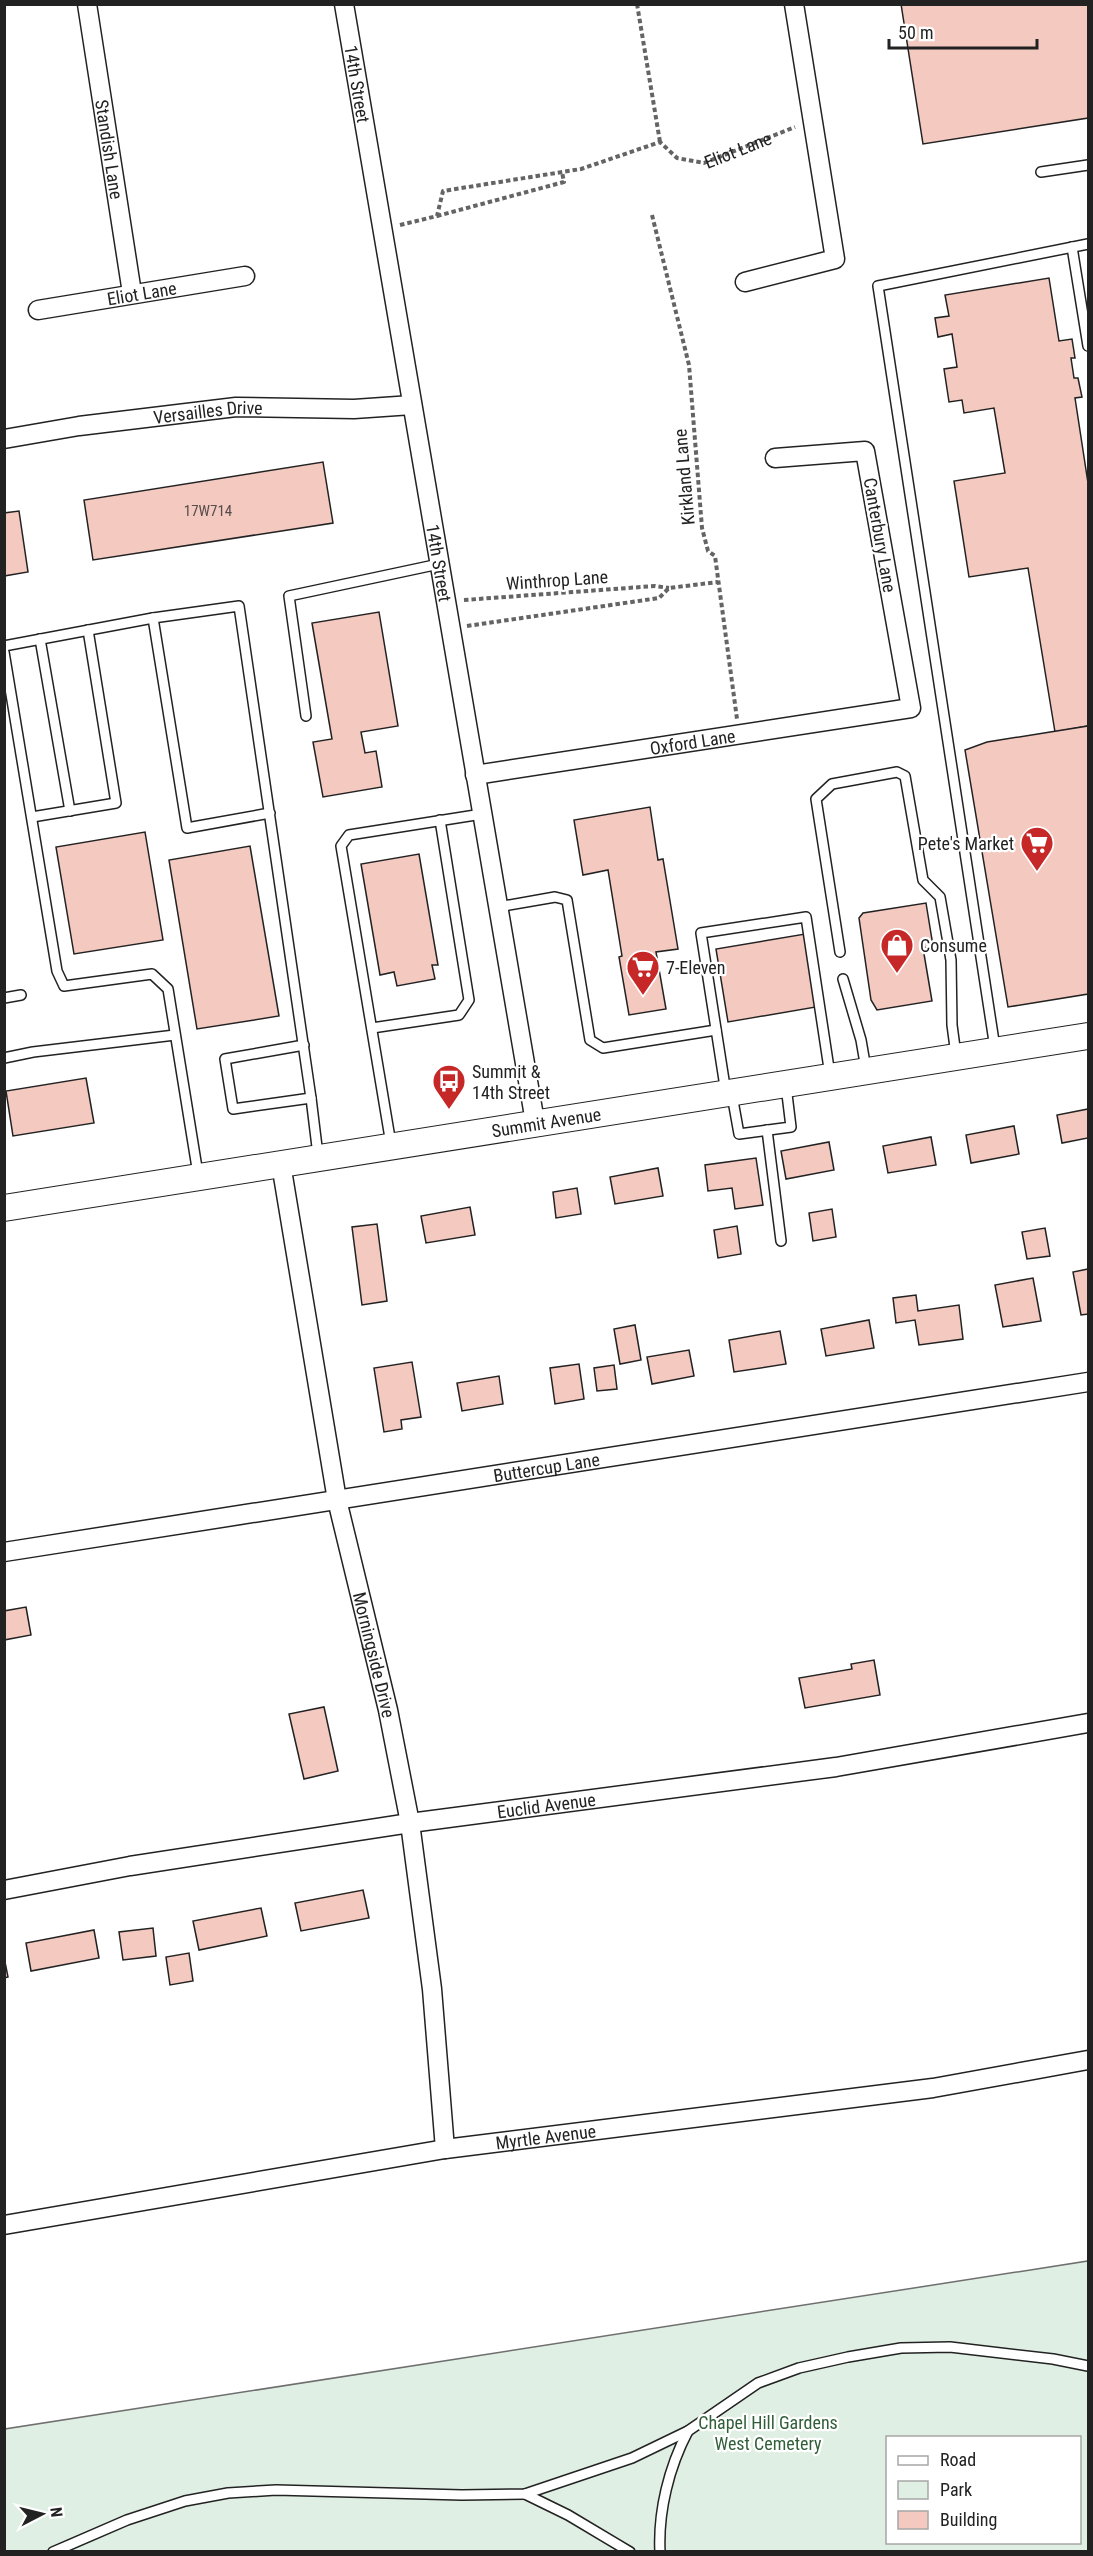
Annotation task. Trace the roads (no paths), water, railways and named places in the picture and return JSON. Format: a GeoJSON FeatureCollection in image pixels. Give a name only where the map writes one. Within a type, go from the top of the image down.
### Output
{"type":"FeatureCollection","features":[{"type":"Feature","properties":{"kind":"main road","name":"Summit Avenue"},"geometry":{"type":"LineString","coordinates":[[4,1208],[1089,1036]]}},
{"type":"Feature","properties":{"kind":"street","name":"Standish Lane"},"geometry":{"type":"LineString","coordinates":[[87,4],[132,293]]}},
{"type":"Feature","properties":{"kind":"street","name":"14th Street"},"geometry":{"type":"LineString","coordinates":[[344,4],[536,1122]]}},
{"type":"Feature","properties":{"kind":"street"},"geometry":{"type":"LineString","coordinates":[[745,282],[835,259],[794,4]]}},
{"type":"Feature","properties":{"kind":"street","name":"Eliot Lane"},"geometry":{"type":"LineString","coordinates":[[38,310],[245,276]]}},
{"type":"Feature","properties":{"kind":"street","name":"Versailles Drive"},"geometry":{"type":"LineString","coordinates":[[4,439],[79,426],[236,407],[354,409],[412,405]]}},
{"type":"Feature","properties":{"kind":"street","name":"Canterbury Lane"},"geometry":{"type":"LineString","coordinates":[[775,458],[865,451],[911,708]]}},
{"type":"Feature","properties":{"kind":"street","name":"Oxford Lane"},"geometry":{"type":"LineString","coordinates":[[475,775],[911,708]]}},
{"type":"Feature","properties":{"kind":"street","name":"Morningside Drive"},"geometry":{"type":"LineString","coordinates":[[281,1164],[337,1500],[388,1710],[410,1823],[432,1989],[444,2149]]}},
{"type":"Feature","properties":{"kind":"street","name":"Buttercup Lane"},"geometry":{"type":"LineString","coordinates":[[4,1552],[1089,1383]]}},
{"type":"Feature","properties":{"kind":"street","name":"Euclid Avenue"},"geometry":{"type":"LineString","coordinates":[[4,1890],[130,1866],[410,1823],[836,1767],[1089,1723]]}},
{"type":"Feature","properties":{"kind":"street","name":"Myrtle Avenue"},"geometry":{"type":"LineString","coordinates":[[4,2225],[444,2149],[933,2088],[1089,2060]]}},
{"type":"Feature","properties":{"kind":"lane"},"geometry":{"type":"LineString","coordinates":[[1041,172],[1089,165]]}},
{"type":"Feature","properties":{"kind":"lane"},"geometry":{"type":"LineString","coordinates":[[995,1050],[878,286],[1089,244]]}},
{"type":"Feature","properties":{"kind":"lane"},"geometry":{"type":"LineString","coordinates":[[1072,247],[1089,346]]}},
{"type":"Feature","properties":{"kind":"lane"},"geometry":{"type":"LineString","coordinates":[[306,716],[289,596],[440,564]]}},
{"type":"Feature","properties":{"kind":"lane"},"geometry":{"type":"LineString","coordinates":[[4,646],[153,618],[239,606],[304,1045],[318,1158]]}},
{"type":"Feature","properties":{"kind":"lane"},"geometry":{"type":"LineString","coordinates":[[153,618],[187,828],[270,813]]}},
{"type":"Feature","properties":{"kind":"lane"},"geometry":{"type":"LineString","coordinates":[[32,817],[116,803],[88,630]]}},
{"type":"Feature","properties":{"kind":"lane"},"geometry":{"type":"LineString","coordinates":[[39,639],[70,811]]}},
{"type":"Feature","properties":{"kind":"lane"},"geometry":{"type":"LineString","coordinates":[[4,652],[57,971],[64,986],[152,974],[168,989],[198,1177]]}},
{"type":"Feature","properties":{"kind":"lane"},"geometry":{"type":"LineString","coordinates":[[840,952],[816,799],[832,784],[897,772],[905,776],[923,880],[940,897],[951,960],[952,1025],[957,1057]]}},
{"type":"Feature","properties":{"kind":"lane"},"geometry":{"type":"LineString","coordinates":[[392,1146],[341,846],[349,835],[482,814]]}},
{"type":"Feature","properties":{"kind":"lane"},"geometry":{"type":"LineString","coordinates":[[372,1029],[459,1015],[469,1000],[440,820]]}},
{"type":"Feature","properties":{"kind":"lane"},"geometry":{"type":"LineString","coordinates":[[498,908],[555,897],[567,900],[590,1040],[603,1048],[716,1030]]}},
{"type":"Feature","properties":{"kind":"lane"},"geometry":{"type":"LineString","coordinates":[[786,1083],[791,1127],[739,1134],[716,1030],[701,933],[806,917],[831,1076]]}},
{"type":"Feature","properties":{"kind":"lane"},"geometry":{"type":"LineString","coordinates":[[843,979],[861,1040],[866,1071]]}},
{"type":"Feature","properties":{"kind":"lane"},"geometry":{"type":"LineString","coordinates":[[4,998],[21,995]]}},
{"type":"Feature","properties":{"kind":"lane"},"geometry":{"type":"LineString","coordinates":[[4,1058],[33,1052],[175,1035]]}},
{"type":"Feature","properties":{"kind":"lane"},"geometry":{"type":"LineString","coordinates":[[304,1045],[225,1059],[233,1109],[311,1098]]}},
{"type":"Feature","properties":{"kind":"lane"},"geometry":{"type":"LineString","coordinates":[[767,1130],[781,1241]]}},
{"type":"Feature","properties":{"kind":"lane"},"geometry":{"type":"LineString","coordinates":[[53,2552],[127,2520],[185,2501],[228,2493],[276,2490],[462,2495],[525,2494],[632,2458],[687,2431],[758,2383],[799,2368],[869,2354],[901,2349],[950,2347],[1053,2359],[1089,2366]]}},
{"type":"Feature","properties":{"kind":"lane"},"geometry":{"type":"LineString","coordinates":[[660,2552],[663,2511],[673,2459],[687,2431]]}},
{"type":"Feature","properties":{"kind":"lane"},"geometry":{"type":"LineString","coordinates":[[525,2494],[568,2515],[630,2552]]}},
{"type":"Feature","properties":{"kind":"place","name":"Pete's Market"},"geometry":{"type":"Point","coordinates":[1037,872]}},
{"type":"Feature","properties":{"kind":"place","name":"Consume"},"geometry":{"type":"Point","coordinates":[897,974]}},
{"type":"Feature","properties":{"kind":"place","name":"7-Eleven"},"geometry":{"type":"Point","coordinates":[643,996]}},
{"type":"Feature","properties":{"kind":"place","name":"Summit & 14th Street"},"geometry":{"type":"Point","coordinates":[449,1110]}},
{"type":"Feature","properties":{"kind":"park label","name":"Chapel Hill Gardens West Cemetery"},"geometry":{"type":"Point","coordinates":[768,2432]}}]}
